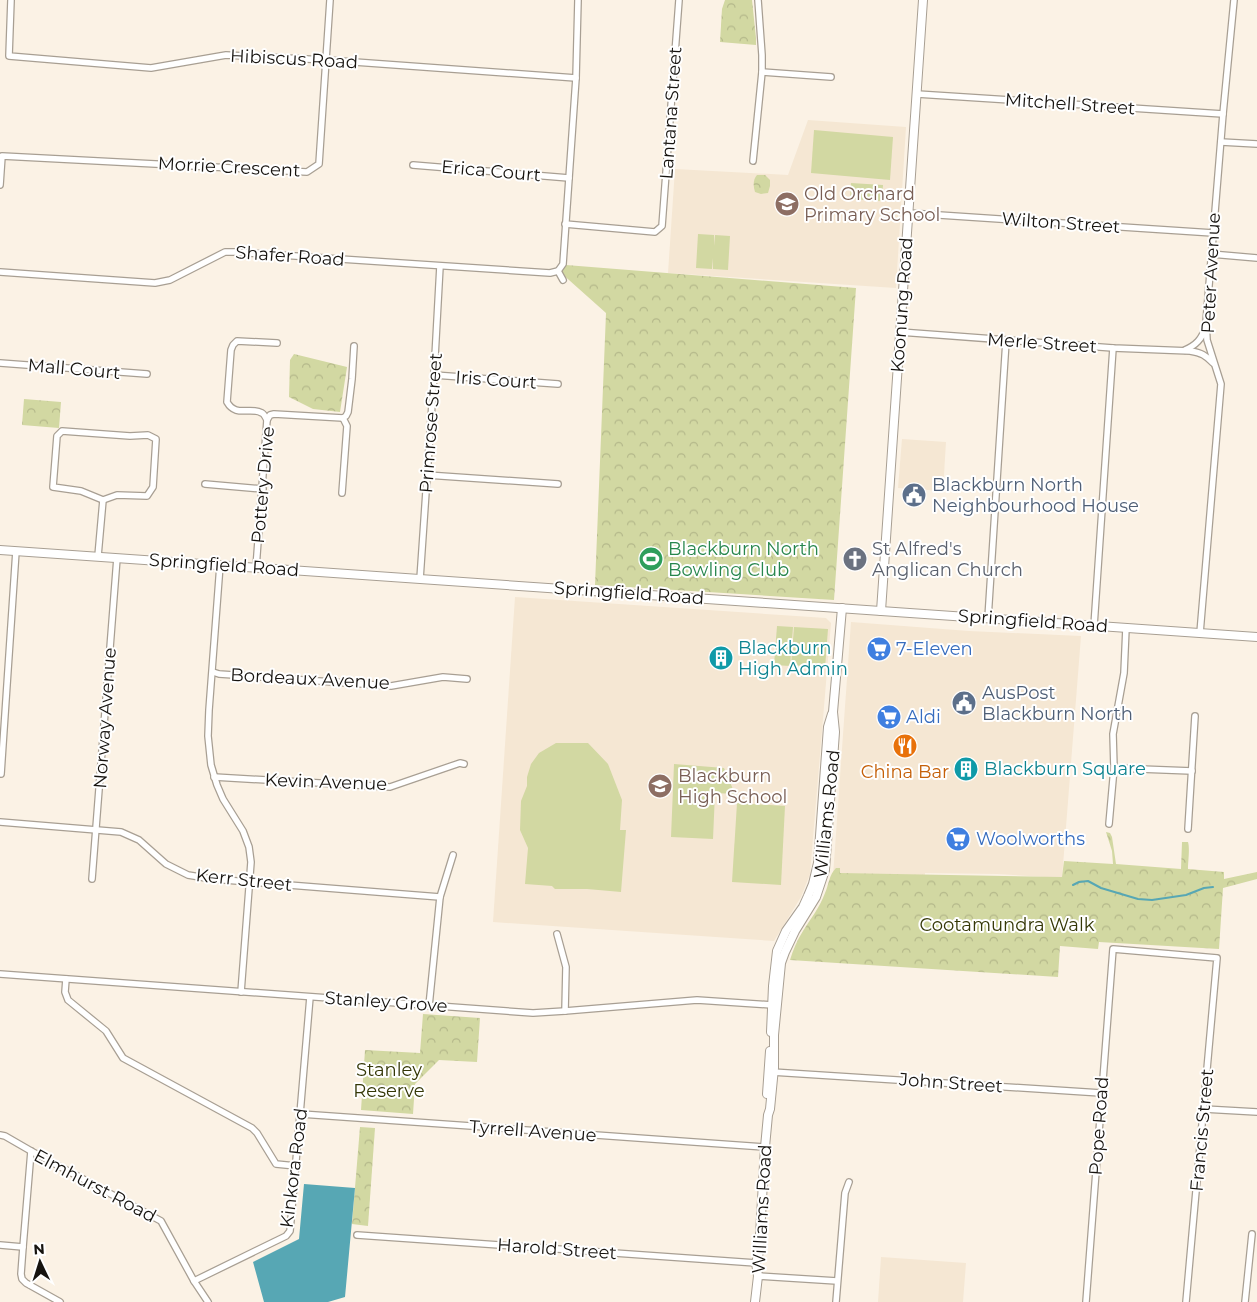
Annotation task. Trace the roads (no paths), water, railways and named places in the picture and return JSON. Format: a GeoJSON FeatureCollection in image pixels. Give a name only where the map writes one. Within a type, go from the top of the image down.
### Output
{"type":"FeatureCollection","features":[{"type":"Feature","properties":{"kind":"main road","name":"Koonung Road"},"geometry":{"type":"LineString","coordinates":[[882,610],[923,0]]}},
{"type":"Feature","properties":{"kind":"main road","name":"Springfield Road"},"geometry":{"type":"LineString","coordinates":[[0,550],[1257,637]]}},
{"type":"Feature","properties":{"kind":"main road","name":"Williams Road"},"geometry":{"type":"LineString","coordinates":[[781,951],[816,897],[823,879],[827,860],[828,781],[830,750],[835,732],[833,712],[842,608]]}},
{"type":"Feature","properties":{"kind":"main road","name":"Williams Road"},"geometry":{"type":"LineString","coordinates":[[755,1302],[758,1276],[756,1263],[759,1252],[768,1115],[766,1109],[771,1075],[770,1054],[778,962],[786,931],[806,902],[813,884],[819,854],[822,806],[828,781]]}},
{"type":"Feature","properties":{"kind":"main road"},"geometry":{"type":"LineString","coordinates":[[822,806],[829,816]]}},
{"type":"Feature","properties":{"kind":"street","name":"Hibiscus Road"},"geometry":{"type":"LineString","coordinates":[[11,0],[9,56],[151,68],[226,54],[576,78]]}},
{"type":"Feature","properties":{"kind":"street","name":"Morrie Crescent"},"geometry":{"type":"LineString","coordinates":[[0,185],[2,156],[307,172],[319,164],[330,0]]}},
{"type":"Feature","properties":{"kind":"street"},"geometry":{"type":"LineString","coordinates":[[562,280],[558,271],[563,264],[576,78],[578,0]]}},
{"type":"Feature","properties":{"kind":"street","name":"Lantana Street"},"geometry":{"type":"LineString","coordinates":[[565,224],[656,232],[662,226],[679,0]]}},
{"type":"Feature","properties":{"kind":"street"},"geometry":{"type":"LineString","coordinates":[[754,161],[762,72],[758,0]]}},
{"type":"Feature","properties":{"kind":"street","name":"Peter Avenue"},"geometry":{"type":"LineString","coordinates":[[1200,633],[1221,384],[1207,340],[1206,322],[1234,0]]}},
{"type":"Feature","properties":{"kind":"street"},"geometry":{"type":"LineString","coordinates":[[762,72],[831,77]]}},
{"type":"Feature","properties":{"kind":"street","name":"Mitchell Street"},"geometry":{"type":"LineString","coordinates":[[916,94],[1223,114]]}},
{"type":"Feature","properties":{"kind":"street"},"geometry":{"type":"LineString","coordinates":[[1221,142],[1257,144]]}},
{"type":"Feature","properties":{"kind":"street","name":"Erica Court"},"geometry":{"type":"LineString","coordinates":[[413,165],[569,178]]}},
{"type":"Feature","properties":{"kind":"street","name":"Wilton Street"},"geometry":{"type":"LineString","coordinates":[[908,213],[1213,233]]}},
{"type":"Feature","properties":{"kind":"street","name":"Shafer Road"},"geometry":{"type":"LineString","coordinates":[[0,272],[155,283],[170,280],[225,252],[550,273],[558,271]]}},
{"type":"Feature","properties":{"kind":"street"},"geometry":{"type":"LineString","coordinates":[[1211,254],[1257,258]]}},
{"type":"Feature","properties":{"kind":"street","name":"Primrose Street"},"geometry":{"type":"LineString","coordinates":[[420,579],[440,266]]}},
{"type":"Feature","properties":{"kind":"street"},"geometry":{"type":"LineString","coordinates":[[1184,351],[1194,346],[1200,339],[1206,322]]}},
{"type":"Feature","properties":{"kind":"street","name":"Merle Street"},"geometry":{"type":"LineString","coordinates":[[900,332],[1006,341],[1198,352],[1206,355],[1214,364]]}},
{"type":"Feature","properties":{"kind":"street"},"geometry":{"type":"LineString","coordinates":[[267,420],[263,413],[236,410],[230,407],[227,402],[231,350],[238,340],[277,343]]}},
{"type":"Feature","properties":{"kind":"street"},"geometry":{"type":"LineString","coordinates":[[988,618],[1006,341]]}},
{"type":"Feature","properties":{"kind":"street"},"geometry":{"type":"LineString","coordinates":[[342,492],[347,426],[343,418],[348,412],[354,346]]}},
{"type":"Feature","properties":{"kind":"street"},"geometry":{"type":"LineString","coordinates":[[1094,626],[1113,348]]}},
{"type":"Feature","properties":{"kind":"street","name":"Mall Court"},"geometry":{"type":"LineString","coordinates":[[0,363],[147,374]]}},
{"type":"Feature","properties":{"kind":"street","name":"Iris Court"},"geometry":{"type":"LineString","coordinates":[[434,375],[558,384]]}},
{"type":"Feature","properties":{"kind":"street","name":"Pottery Drive"},"geometry":{"type":"LineString","coordinates":[[256,568],[267,420],[270,415],[274,414],[343,418]]}},
{"type":"Feature","properties":{"kind":"street"},"geometry":{"type":"LineString","coordinates":[[62,431],[130,436],[148,435],[156,439],[154,487],[147,496],[116,496],[103,500],[81,491],[53,487],[57,436],[62,431]]}},
{"type":"Feature","properties":{"kind":"street"},"geometry":{"type":"LineString","coordinates":[[427,475],[558,484]]}},
{"type":"Feature","properties":{"kind":"street"},"geometry":{"type":"LineString","coordinates":[[205,484],[263,489]]}},
{"type":"Feature","properties":{"kind":"street"},"geometry":{"type":"LineString","coordinates":[[98,556],[103,500]]}},
{"type":"Feature","properties":{"kind":"street"},"geometry":{"type":"LineString","coordinates":[[1,774],[16,551]]}},
{"type":"Feature","properties":{"kind":"street","name":"Norway Avenue"},"geometry":{"type":"LineString","coordinates":[[92,879],[117,558]]}},
{"type":"Feature","properties":{"kind":"street"},"geometry":{"type":"LineString","coordinates":[[220,565],[208,736],[214,777],[230,811],[238,821],[249,847],[251,862],[241,992]]}},
{"type":"Feature","properties":{"kind":"street"},"geometry":{"type":"LineString","coordinates":[[1109,824],[1114,768],[1113,734],[1124,673],[1126,628]]}},
{"type":"Feature","properties":{"kind":"street","name":"Bordeaux Avenue"},"geometry":{"type":"LineString","coordinates":[[213,672],[229,675],[391,686],[443,677],[467,679]]}},
{"type":"Feature","properties":{"kind":"street"},"geometry":{"type":"LineString","coordinates":[[1188,829],[1195,716]]}},
{"type":"Feature","properties":{"kind":"street","name":"Kevin Avenue"},"geometry":{"type":"LineString","coordinates":[[214,777],[390,787],[460,763],[464,764]]}},
{"type":"Feature","properties":{"kind":"street"},"geometry":{"type":"LineString","coordinates":[[1114,768],[1192,770]]}},
{"type":"Feature","properties":{"kind":"street","name":"Kerr Street"},"geometry":{"type":"LineString","coordinates":[[0,822],[121,832],[139,840],[166,864],[188,874],[212,879],[440,897]]}},
{"type":"Feature","properties":{"kind":"street"},"geometry":{"type":"LineString","coordinates":[[429,1006],[440,897],[453,855]]}},
{"type":"Feature","properties":{"kind":"street"},"geometry":{"type":"LineString","coordinates":[[557,934],[566,968],[565,1011]]}},
{"type":"Feature","properties":{"kind":"street","name":"Pope Road"},"geometry":{"type":"LineString","coordinates":[[1086,1302],[1113,949],[1217,958]]}},
{"type":"Feature","properties":{"kind":"street","name":"Francis Street"},"geometry":{"type":"LineString","coordinates":[[1186,1302],[1217,958]]}},
{"type":"Feature","properties":{"kind":"street","name":"Stanley Grove"},"geometry":{"type":"LineString","coordinates":[[0,974],[533,1013],[697,1000],[775,1005]]}},
{"type":"Feature","properties":{"kind":"street"},"geometry":{"type":"LineString","coordinates":[[66,979],[65,992],[68,1000],[106,1031],[123,1058],[252,1128],[276,1164],[296,1166]]}},
{"type":"Feature","properties":{"kind":"street","name":"Kinkora Road"},"geometry":{"type":"LineString","coordinates":[[194,1281],[286,1236],[290,1232],[310,997]]}},
{"type":"Feature","properties":{"kind":"street","name":"John Street"},"geometry":{"type":"LineString","coordinates":[[771,1075],[801,1073],[1101,1093]]}},
{"type":"Feature","properties":{"kind":"street"},"geometry":{"type":"LineString","coordinates":[[1204,1109],[1257,1112]]}},
{"type":"Feature","properties":{"kind":"street","name":"Tyrrell Avenue"},"geometry":{"type":"LineString","coordinates":[[301,1114],[765,1147]]}},
{"type":"Feature","properties":{"kind":"street","name":"Elmhurst Road"},"geometry":{"type":"LineString","coordinates":[[0,1135],[161,1221],[194,1281],[208,1302]]}},
{"type":"Feature","properties":{"kind":"street"},"geometry":{"type":"LineString","coordinates":[[31,1151],[21,1274],[22,1279],[26,1283],[60,1302]]}},
{"type":"Feature","properties":{"kind":"street"},"geometry":{"type":"LineString","coordinates":[[836,1302],[845,1192],[850,1182]]}},
{"type":"Feature","properties":{"kind":"street"},"geometry":{"type":"LineString","coordinates":[[1245,1302],[1252,1234]]}},
{"type":"Feature","properties":{"kind":"street","name":"Harold Street"},"geometry":{"type":"LineString","coordinates":[[357,1236],[756,1263]]}},
{"type":"Feature","properties":{"kind":"street"},"geometry":{"type":"LineString","coordinates":[[0,1245],[23,1247]]}},
{"type":"Feature","properties":{"kind":"street"},"geometry":{"type":"LineString","coordinates":[[758,1276],[837,1281]]}},
{"type":"Feature","properties":{"kind":"water"},"geometry":{"type":"Polygon","coordinates":[[[304,1184],[355,1188],[345,1297],[328,1302],[264,1302],[253,1262],[299,1239],[304,1184]]]}},
{"type":"Feature","properties":{"kind":"waterway"},"geometry":{"type":"LineString","coordinates":[[1073,885],[1088,881],[1101,888],[1138,899],[1152,900],[1186,895],[1204,888],[1213,887]]}},
{"type":"Feature","properties":{"kind":"place","name":"Old Orchard Primary School"},"geometry":{"type":"Point","coordinates":[787,204]}},
{"type":"Feature","properties":{"kind":"place","name":"Blackburn North Neighbourhood House"},"geometry":{"type":"Point","coordinates":[914,495]}},
{"type":"Feature","properties":{"kind":"place","name":"Blackburn North Bowling Club"},"geometry":{"type":"Point","coordinates":[651,559]}},
{"type":"Feature","properties":{"kind":"place","name":"St Alfred's Anglican Church"},"geometry":{"type":"Point","coordinates":[855,559]}},
{"type":"Feature","properties":{"kind":"place","name":"7-Eleven"},"geometry":{"type":"Point","coordinates":[879,649]}},
{"type":"Feature","properties":{"kind":"place","name":"Blackburn High Admin"},"geometry":{"type":"Point","coordinates":[721,658]}},
{"type":"Feature","properties":{"kind":"place","name":"AusPost Blackburn North"},"geometry":{"type":"Point","coordinates":[964,703]}},
{"type":"Feature","properties":{"kind":"place","name":"Aldi"},"geometry":{"type":"Point","coordinates":[889,717]}},
{"type":"Feature","properties":{"kind":"place","name":"China Bar"},"geometry":{"type":"Point","coordinates":[905,746]}},
{"type":"Feature","properties":{"kind":"place","name":"Blackburn Square"},"geometry":{"type":"Point","coordinates":[966,769]}},
{"type":"Feature","properties":{"kind":"place","name":"Blackburn High School"},"geometry":{"type":"Point","coordinates":[660,786]}},
{"type":"Feature","properties":{"kind":"place","name":"Woolworths"},"geometry":{"type":"Point","coordinates":[958,839]}},
{"type":"Feature","properties":{"kind":"park label","name":"Cootamundra Walk"},"geometry":{"type":"Point","coordinates":[1007,925]}},
{"type":"Feature","properties":{"kind":"park label","name":"Stanley Reserve"},"geometry":{"type":"Point","coordinates":[389,1080]}}]}
